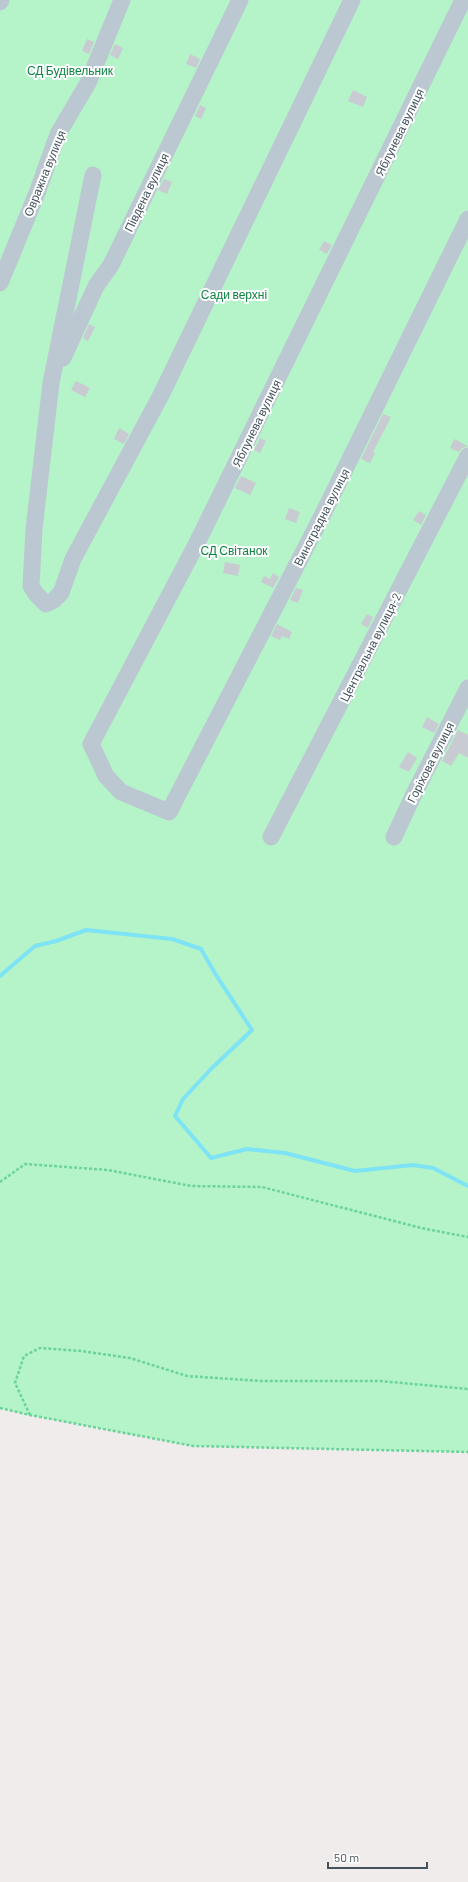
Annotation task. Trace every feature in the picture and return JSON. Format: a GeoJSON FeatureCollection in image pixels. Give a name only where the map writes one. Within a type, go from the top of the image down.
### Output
{"type":"FeatureCollection","features":[{"type":"Feature","properties":{"kind":"lane","name":"Овражна вулиця"},"geometry":{"type":"LineString","coordinates":[[0,283],[37,193],[58,134],[88,83],[122,0]]}},
{"type":"Feature","properties":{"kind":"lane","name":"Південа вулиця"},"geometry":{"type":"LineString","coordinates":[[51,383],[96,286],[111,264],[240,0]]}},
{"type":"Feature","properties":{"kind":"lane"},"geometry":{"type":"LineString","coordinates":[[93,175],[51,383],[34,529],[31,586],[36,594],[46,604],[54,600],[61,593],[73,559],[161,395],[352,0]]}},
{"type":"Feature","properties":{"kind":"lane","name":"Яблунева вулиця"},"geometry":{"type":"LineString","coordinates":[[169,812],[121,792],[106,776],[91,744],[196,545],[463,0]]}},
{"type":"Feature","properties":{"kind":"lane","name":"Виноградна вулиця"},"geometry":{"type":"LineString","coordinates":[[169,812],[320,520],[468,219]]}},
{"type":"Feature","properties":{"kind":"lane","name":"Центральна вулиця-2"},"geometry":{"type":"LineString","coordinates":[[271,837],[468,456]]}},
{"type":"Feature","properties":{"kind":"lane","name":"Горіхова вулиця"},"geometry":{"type":"LineString","coordinates":[[394,837],[413,796],[468,688]]}},
{"type":"Feature","properties":{"kind":"path"},"geometry":{"type":"LineString","coordinates":[[0,1182],[25,1164],[108,1170],[190,1186],[262,1187],[421,1228],[468,1237]]}},
{"type":"Feature","properties":{"kind":"path"},"geometry":{"type":"LineString","coordinates":[[30,1415],[15,1383],[24,1356],[40,1348],[81,1351],[130,1358],[187,1376],[305,1382],[380,1381],[468,1389]]}},
{"type":"Feature","properties":{"kind":"path"},"geometry":{"type":"LineString","coordinates":[[0,1408],[193,1446],[468,1452]]}},
{"type":"Feature","properties":{"kind":"green space"},"geometry":{"type":"Polygon","coordinates":[[[0,0],[468,0],[468,1452],[193,1446],[0,1408],[0,0]]]}},
{"type":"Feature","properties":{"kind":"building"},"geometry":{"type":"Polygon","coordinates":[[[87,39],[94,42],[89,54],[82,51],[87,39]]]}},
{"type":"Feature","properties":{"kind":"building"},"geometry":{"type":"Polygon","coordinates":[[[115,44],[123,48],[118,59],[110,55],[115,44]]]}},
{"type":"Feature","properties":{"kind":"building"},"geometry":{"type":"Polygon","coordinates":[[[190,54],[200,59],[196,68],[186,64],[190,54]]]}},
{"type":"Feature","properties":{"kind":"building"},"geometry":{"type":"Polygon","coordinates":[[[353,90],[367,97],[363,107],[348,101],[353,90]]]}},
{"type":"Feature","properties":{"kind":"building"},"geometry":{"type":"Polygon","coordinates":[[[200,105],[206,108],[201,119],[195,116],[200,105]]]}},
{"type":"Feature","properties":{"kind":"building"},"geometry":{"type":"Polygon","coordinates":[[[164,179],[172,182],[167,194],[158,190],[164,179]]]}},
{"type":"Feature","properties":{"kind":"building"},"geometry":{"type":"Polygon","coordinates":[[[324,241],[332,245],[327,254],[319,250],[324,241]]]}},
{"type":"Feature","properties":{"kind":"building"},"geometry":{"type":"Polygon","coordinates":[[[89,324],[95,327],[88,341],[83,338],[89,324]]]}},
{"type":"Feature","properties":{"kind":"building"},"geometry":{"type":"Polygon","coordinates":[[[76,381],[90,388],[85,397],[71,390],[76,381]]]}},
{"type":"Feature","properties":{"kind":"building"},"geometry":{"type":"Polygon","coordinates":[[[383,414],[391,417],[373,452],[375,453],[370,463],[361,459],[383,414]]]}},
{"type":"Feature","properties":{"kind":"building"},"geometry":{"type":"Polygon","coordinates":[[[119,428],[129,434],[124,444],[114,439],[119,428]]]}},
{"type":"Feature","properties":{"kind":"building"},"geometry":{"type":"Polygon","coordinates":[[[260,438],[266,441],[260,453],[254,450],[260,438]]]}},
{"type":"Feature","properties":{"kind":"building"},"geometry":{"type":"Polygon","coordinates":[[[454,439],[468,446],[462,448],[459,452],[450,448],[454,439]]]}},
{"type":"Feature","properties":{"kind":"building"},"geometry":{"type":"Polygon","coordinates":[[[241,476],[256,483],[250,495],[235,488],[241,476]]]}},
{"type":"Feature","properties":{"kind":"building"},"geometry":{"type":"Polygon","coordinates":[[[289,508],[300,512],[296,523],[285,519],[289,508]]]}},
{"type":"Feature","properties":{"kind":"building"},"geometry":{"type":"Polygon","coordinates":[[[419,511],[426,515],[421,525],[413,520],[419,511]]]}},
{"type":"Feature","properties":{"kind":"building"},"geometry":{"type":"Polygon","coordinates":[[[225,562],[240,565],[238,576],[223,573],[225,562]]]}},
{"type":"Feature","properties":{"kind":"building"},"geometry":{"type":"Polygon","coordinates":[[[273,573],[279,577],[273,588],[261,582],[264,576],[270,579],[273,573]]]}},
{"type":"Feature","properties":{"kind":"building"},"geometry":{"type":"Polygon","coordinates":[[[296,588],[303,590],[298,603],[290,600],[296,588]]]}},
{"type":"Feature","properties":{"kind":"building"},"geometry":{"type":"Polygon","coordinates":[[[367,614],[373,617],[368,628],[361,624],[367,614]]]}},
{"type":"Feature","properties":{"kind":"building"},"geometry":{"type":"Polygon","coordinates":[[[277,624],[292,632],[289,639],[282,636],[280,640],[271,636],[277,624]]]}},
{"type":"Feature","properties":{"kind":"building"},"geometry":{"type":"Polygon","coordinates":[[[427,717],[439,724],[434,733],[422,727],[427,717]]]}},
{"type":"Feature","properties":{"kind":"building"},"geometry":{"type":"Polygon","coordinates":[[[458,730],[468,735],[468,758],[459,753],[451,766],[442,761],[458,730]]]}},
{"type":"Feature","properties":{"kind":"building"},"geometry":{"type":"Polygon","coordinates":[[[408,752],[417,758],[409,772],[399,767],[408,752]]]}},
{"type":"Feature","properties":{"kind":"waterway"},"geometry":{"type":"LineString","coordinates":[[0,976],[35,946],[56,941],[86,930],[172,939],[201,949],[252,1030],[212,1068],[183,1099],[175,1116],[211,1158],[247,1149],[285,1153],[355,1171],[413,1165],[433,1168],[468,1186]]}},
{"type":"Feature","properties":{"kind":"park label","name":"СД Будівельник"},"geometry":{"type":"Point","coordinates":[70,70]}},
{"type":"Feature","properties":{"kind":"park label","name":"Сади верхні"},"geometry":{"type":"Point","coordinates":[234,294]}},
{"type":"Feature","properties":{"kind":"park label","name":"СД Світанок"},"geometry":{"type":"Point","coordinates":[234,550]}}]}
